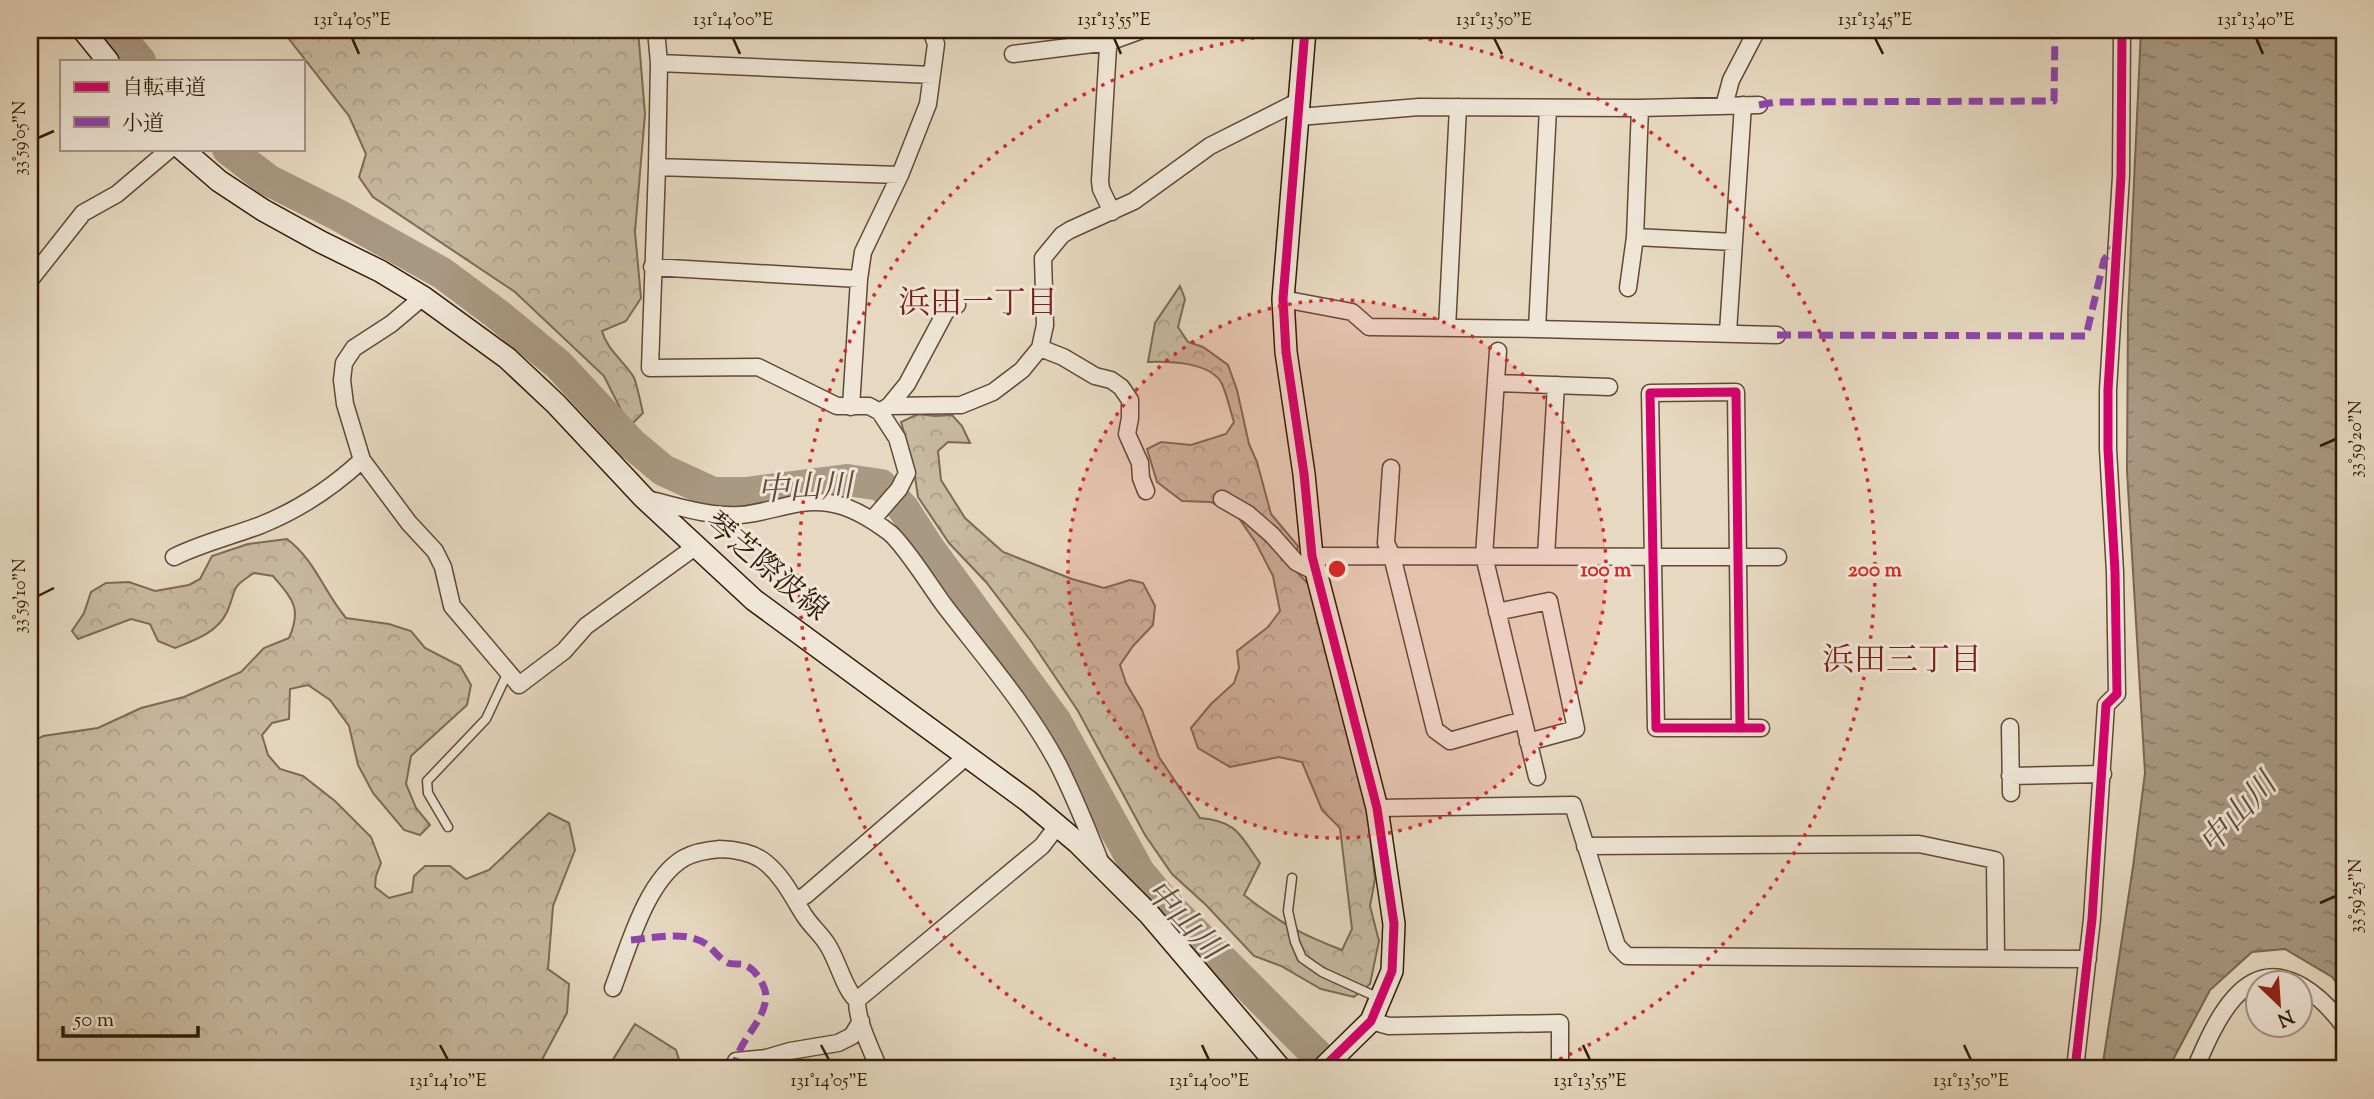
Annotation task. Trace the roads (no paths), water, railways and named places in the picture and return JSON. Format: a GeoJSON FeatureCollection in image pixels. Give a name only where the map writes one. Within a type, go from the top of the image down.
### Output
{"type":"FeatureCollection","features":[{"type":"Feature","properties":{"kind":"main road"},"geometry":{"type":"LineString","coordinates":[[83,30],[107,60]]}},
{"type":"Feature","properties":{"kind":"main road"},"geometry":{"type":"LineString","coordinates":[[1305,30],[1283,299],[1286,352],[1314,564],[1377,808],[1394,924],[1392,971],[1382,999],[1371,1021],[1328,1063]]}},
{"type":"Feature","properties":{"kind":"main road","name":"琴芝際波線"},"geometry":{"type":"LineString","coordinates":[[183,150],[219,181],[321,242],[380,271],[423,297],[507,358],[556,404],[644,498],[754,600],[1058,825],[1149,914],[1281,1069]]}},
{"type":"Feature","properties":{"kind":"street"},"geometry":{"type":"LineString","coordinates":[[656,30],[659,63],[650,368],[758,367],[837,406],[885,409],[961,405],[993,392],[1022,370],[1040,348],[1045,325],[1043,258],[1062,235],[1134,201],[1209,146],[1299,109],[1751,105],[1734,242],[1728,332]]}},
{"type":"Feature","properties":{"kind":"street"},"geometry":{"type":"LineString","coordinates":[[851,407],[863,252],[900,174],[928,104],[936,44],[932,30]]}},
{"type":"Feature","properties":{"kind":"street"},"geometry":{"type":"LineString","coordinates":[[1013,54],[1142,30]]}},
{"type":"Feature","properties":{"kind":"street"},"geometry":{"type":"LineString","coordinates":[[1724,106],[1731,80],[1756,30]]}},
{"type":"Feature","properties":{"kind":"street"},"geometry":{"type":"LineString","coordinates":[[2075,1069],[2088,959],[2106,705],[2117,694],[2108,390],[2121,176],[2122,30]]}},
{"type":"Feature","properties":{"kind":"street"},"geometry":{"type":"LineString","coordinates":[[1109,36],[1105,66],[1100,181],[1112,212]]}},
{"type":"Feature","properties":{"kind":"street"},"geometry":{"type":"LineString","coordinates":[[659,63],[932,75]]}},
{"type":"Feature","properties":{"kind":"street"},"geometry":{"type":"LineString","coordinates":[[1447,328],[1458,107]]}},
{"type":"Feature","properties":{"kind":"street"},"geometry":{"type":"LineString","coordinates":[[1537,329],[1548,108]]}},
{"type":"Feature","properties":{"kind":"street"},"geometry":{"type":"LineString","coordinates":[[1628,288],[1635,237],[1640,108]]}},
{"type":"Feature","properties":{"kind":"street"},"geometry":{"type":"LineString","coordinates":[[30,280],[83,213],[117,194],[169,150]]}},
{"type":"Feature","properties":{"kind":"street"},"geometry":{"type":"LineString","coordinates":[[657,167],[900,174]]}},
{"type":"Feature","properties":{"kind":"street"},"geometry":{"type":"LineString","coordinates":[[1635,237],[1734,242]]}},
{"type":"Feature","properties":{"kind":"street"},"geometry":{"type":"LineString","coordinates":[[652,267],[859,279]]}},
{"type":"Feature","properties":{"kind":"street"},"geometry":{"type":"LineString","coordinates":[[423,297],[391,324],[354,348],[344,363],[342,380],[345,404],[362,460],[409,523],[435,551],[443,567],[452,606],[519,685],[564,651],[586,626],[695,547]]}},
{"type":"Feature","properties":{"kind":"street"},"geometry":{"type":"LineString","coordinates":[[1283,299],[1352,312],[1369,327],[1777,335]]}},
{"type":"Feature","properties":{"kind":"street"},"geometry":{"type":"LineString","coordinates":[[885,409],[907,384],[946,311],[957,305]]}},
{"type":"Feature","properties":{"kind":"street"},"geometry":{"type":"LineString","coordinates":[[1040,348],[1121,387],[1129,400],[1128,434],[1140,463],[1141,478],[1146,491]]}},
{"type":"Feature","properties":{"kind":"street"},"geometry":{"type":"LineString","coordinates":[[1498,351],[1484,556],[1537,777]]}},
{"type":"Feature","properties":{"kind":"street"},"geometry":{"type":"LineString","coordinates":[[1496,383],[1609,387]]}},
{"type":"Feature","properties":{"kind":"street"},"geometry":{"type":"LineString","coordinates":[[1546,556],[1556,385]]}},
{"type":"Feature","properties":{"kind":"street"},"geometry":{"type":"LineString","coordinates":[[1740,728],[1736,392],[1650,393],[1656,729],[1761,728]]}},
{"type":"Feature","properties":{"kind":"street"},"geometry":{"type":"LineString","coordinates":[[872,520],[899,489],[907,473],[904,456],[885,409]]}},
{"type":"Feature","properties":{"kind":"street"},"geometry":{"type":"LineString","coordinates":[[173,557],[196,546],[263,524],[339,481],[362,460]]}},
{"type":"Feature","properties":{"kind":"street"},"geometry":{"type":"LineString","coordinates":[[1391,468],[1386,543],[1392,556],[1435,730],[1450,741],[1523,720]]}},
{"type":"Feature","properties":{"kind":"street"},"geometry":{"type":"LineString","coordinates":[[644,498],[719,515],[743,515],[802,503],[829,503],[850,509],[872,520],[892,535],[1014,693],[1057,763],[1102,866]]}},
{"type":"Feature","properties":{"kind":"street"},"geometry":{"type":"LineString","coordinates":[[1222,499],[1248,514],[1272,534],[1296,562],[1314,564],[1392,556],[1778,557]]}},
{"type":"Feature","properties":{"kind":"street"},"geometry":{"type":"LineString","coordinates":[[1497,612],[1549,601],[1576,729],[1528,742]]}},
{"type":"Feature","properties":{"kind":"street"},"geometry":{"type":"LineString","coordinates":[[2010,727],[2011,793]]}},
{"type":"Feature","properties":{"kind":"street"},"geometry":{"type":"LineString","coordinates":[[796,901],[967,756]]}},
{"type":"Feature","properties":{"kind":"street"},"geometry":{"type":"LineString","coordinates":[[2010,776],[2103,774]]}},
{"type":"Feature","properties":{"kind":"street"},"geometry":{"type":"LineString","coordinates":[[1377,808],[1573,805],[1617,946],[1627,956],[2088,959]]}},
{"type":"Feature","properties":{"kind":"street"},"geometry":{"type":"LineString","coordinates":[[857,1000],[1042,846],[1058,825]]}},
{"type":"Feature","properties":{"kind":"street"},"geometry":{"type":"LineString","coordinates":[[1585,846],[1919,844],[1995,860],[1996,958]]}},
{"type":"Feature","properties":{"kind":"street"},"geometry":{"type":"LineString","coordinates":[[613,988],[631,940],[656,887],[668,871],[684,858],[703,851],[724,849],[763,860],[778,873],[805,917],[827,943],[839,963],[851,996],[857,1000]]}},
{"type":"Feature","properties":{"kind":"street"},"geometry":{"type":"LineString","coordinates":[[2195,1069],[2214,1026],[2229,1002],[2244,989]]}},
{"type":"Feature","properties":{"kind":"street"},"geometry":{"type":"LineString","coordinates":[[2314,993],[2344,1026]]}},
{"type":"Feature","properties":{"kind":"street"},"geometry":{"type":"LineString","coordinates":[[857,1000],[857,1008],[879,1069]]}},
{"type":"Feature","properties":{"kind":"street"},"geometry":{"type":"LineString","coordinates":[[736,1061],[766,1058],[838,1043],[852,1036],[862,1021]]}},
{"type":"Feature","properties":{"kind":"street"},"geometry":{"type":"LineString","coordinates":[[1371,1021],[1389,1026],[1560,1023],[1560,1069]]}},
{"type":"Feature","properties":{"kind":"lane"},"geometry":{"type":"LineString","coordinates":[[448,827],[428,793],[427,781],[486,719],[509,670]]}},
{"type":"Feature","properties":{"kind":"lane"},"geometry":{"type":"LineString","coordinates":[[1292,878],[1288,911],[1295,942],[1302,958],[1322,972],[1382,999]]}},
{"type":"Feature","properties":{"kind":"water"},"geometry":{"type":"Polygon","coordinates":[[[2141,30],[2344,30],[2344,992],[2332,977],[2285,949],[2252,952],[2210,990],[2168,1069],[2102,1069],[2145,773],[2127,471],[2128,312],[2141,30]]]}},
{"type":"Feature","properties":{"kind":"waterway","name":"中山川"},"geometry":{"type":"LineString","coordinates":[[114,30],[139,60]]}},
{"type":"Feature","properties":{"kind":"waterway","name":"中山川"},"geometry":{"type":"LineString","coordinates":[[229,150],[268,180],[338,215],[442,273],[559,365],[632,444],[663,470],[713,493],[746,493],[847,480],[881,485],[903,508],[928,547],[1056,722],[1139,872],[1164,902],[1331,1069]]}},
{"type":"Feature","properties":{"kind":"district","name":"浜田一丁目"},"geometry":{"type":"Point","coordinates":[978,302]}},
{"type":"Feature","properties":{"kind":"district","name":"浜田三丁目"},"geometry":{"type":"Point","coordinates":[1902,659]}}]}
